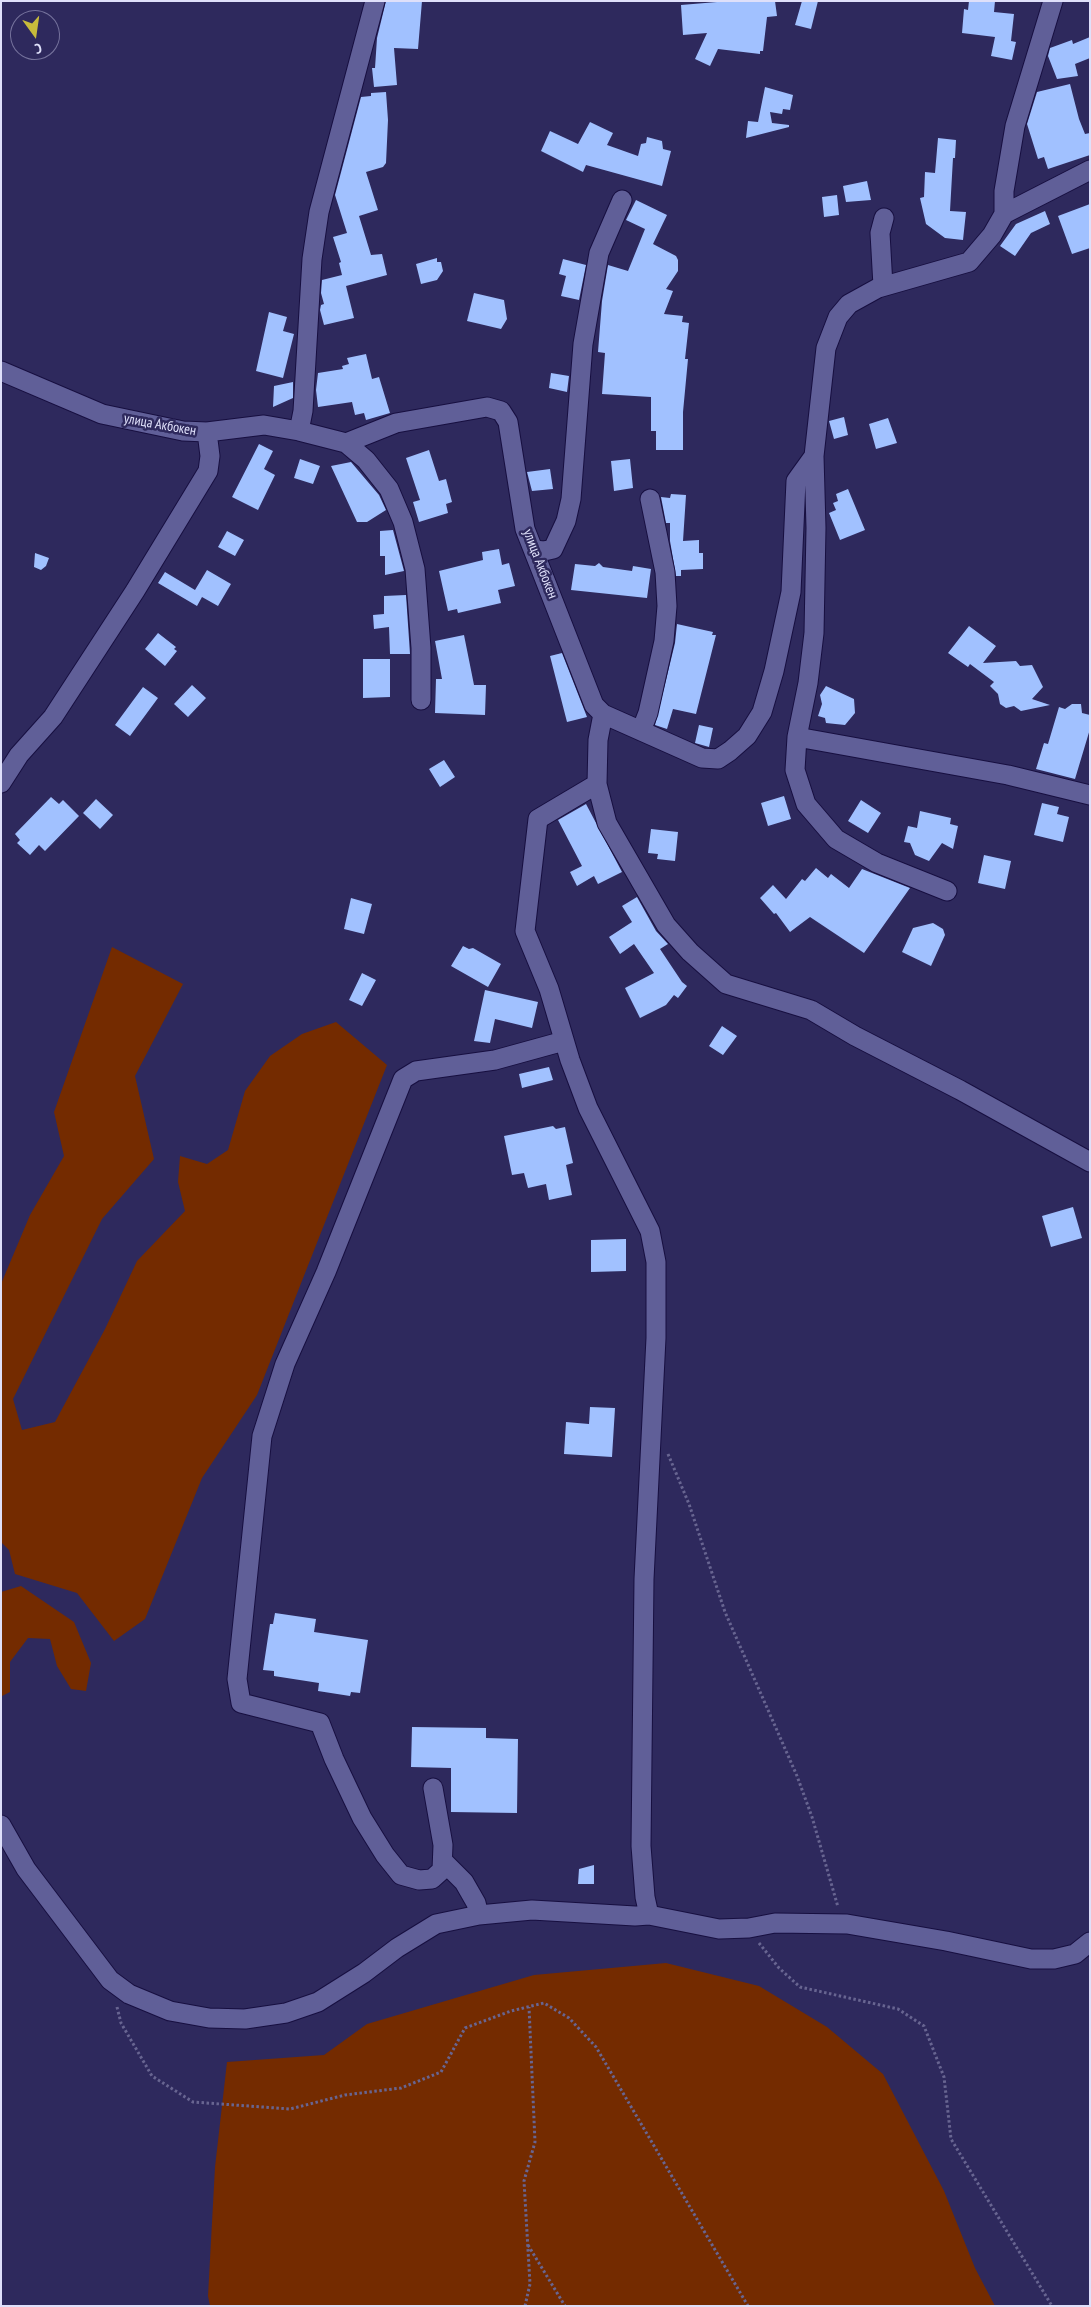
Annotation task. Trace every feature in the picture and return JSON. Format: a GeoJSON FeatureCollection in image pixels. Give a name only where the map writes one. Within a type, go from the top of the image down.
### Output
{"type":"FeatureCollection","features":[{"type":"Feature","properties":{"kind":"street"},"geometry":{"type":"LineString","coordinates":[[299,430],[303,411],[312,258],[319,212],[375,1]]}},
{"type":"Feature","properties":{"kind":"street"},"geometry":{"type":"LineString","coordinates":[[947,891],[877,863],[836,839],[806,804],[795,770],[797,737],[808,683],[814,633],[816,528],[814,456],[826,348],[838,317],[849,304],[883,286],[969,262],[992,235],[1004,214],[1004,191],[1015,126],[1053,1]]}},
{"type":"Feature","properties":{"kind":"street"},"geometry":{"type":"LineString","coordinates":[[1004,214],[1090,170]]}},
{"type":"Feature","properties":{"kind":"street"},"geometry":{"type":"LineString","coordinates":[[534,550],[544,551],[553,549],[566,521],[571,499],[583,344],[595,272],[599,253],[622,200]]}},
{"type":"Feature","properties":{"kind":"street"},"geometry":{"type":"LineString","coordinates":[[883,286],[880,233],[884,218]]}},
{"type":"Feature","properties":{"kind":"street","name":"улица Акбокен"},"geometry":{"type":"LineString","coordinates":[[1,371],[102,414],[183,431],[207,432],[264,425],[299,430],[346,443],[396,424],[487,407],[501,411],[508,422],[525,529],[594,705],[603,714]]}},
{"type":"Feature","properties":{"kind":"street"},"geometry":{"type":"LineString","coordinates":[[1,782],[19,755],[53,717],[135,591],[208,471],[210,456],[207,432]]}},
{"type":"Feature","properties":{"kind":"street"},"geometry":{"type":"LineString","coordinates":[[346,443],[366,460],[389,489],[403,522],[415,569],[421,700]]}},
{"type":"Feature","properties":{"kind":"street"},"geometry":{"type":"LineString","coordinates":[[814,456],[796,481],[790,592],[774,671],[762,712],[747,736],[718,759],[702,758],[603,714],[598,740],[597,784],[607,823],[666,926],[690,952],[726,984],[811,1010],[855,1036],[960,1090],[1090,1162]]}},
{"type":"Feature","properties":{"kind":"street"},"geometry":{"type":"LineString","coordinates":[[641,731],[648,713],[664,641],[667,606],[665,572],[650,499]]}},
{"type":"Feature","properties":{"kind":"street"},"geometry":{"type":"LineString","coordinates":[[797,737],[1008,775],[1090,795]]}},
{"type":"Feature","properties":{"kind":"street"},"geometry":{"type":"LineString","coordinates":[[597,784],[538,819],[525,931],[549,989],[564,1041],[588,1108],[650,1231],[656,1262],[656,1338],[644,1579],[641,1846],[645,1897],[649,1915]]}},
{"type":"Feature","properties":{"kind":"street"},"geometry":{"type":"LineString","coordinates":[[433,1788],[443,1845],[442,1870],[432,1879],[419,1880],[401,1875],[362,1818],[334,1759],[320,1723],[241,1703],[237,1679],[262,1436],[285,1364],[326,1272],[403,1079],[416,1071],[496,1060],[564,1041]]}},
{"type":"Feature","properties":{"kind":"street"},"geometry":{"type":"LineString","coordinates":[[1,1825],[26,1869],[110,1980],[129,1994],[170,2012],[209,2018],[236,2019],[286,2013],[318,2002],[364,1974],[397,1948],[436,1924],[477,1909],[649,1915],[719,1928],[738,1928],[775,1923],[858,1926],[1031,1959],[1054,1959],[1075,1954],[1090,1942]]}},
{"type":"Feature","properties":{"kind":"street"},"geometry":{"type":"LineString","coordinates":[[443,1861],[464,1882],[477,1909]]}},
{"type":"Feature","properties":{"kind":"path"},"geometry":{"type":"LineString","coordinates":[[666,1450],[689,1504],[725,1612],[803,1792],[838,1907],[848,1920],[858,1926]]}},
{"type":"Feature","properties":{"kind":"path"},"geometry":{"type":"LineString","coordinates":[[738,1928],[760,1943],[779,1968],[800,1987],[898,2009],[924,2026],[944,2077],[951,2139],[1052,2306]]}},
{"type":"Feature","properties":{"kind":"path"},"geometry":{"type":"LineString","coordinates":[[110,1980],[120,2023],[152,2076],[193,2102],[290,2110],[345,2095],[401,2088],[441,2072],[465,2028],[544,2003],[569,2018],[596,2047],[748,2306]]}},
{"type":"Feature","properties":{"kind":"path"},"geometry":{"type":"LineString","coordinates":[[525,2306],[530,2284],[524,2181],[535,2142],[529,2007]]}},
{"type":"Feature","properties":{"kind":"path"},"geometry":{"type":"LineString","coordinates":[[528,2245],[565,2306]]}},
{"type":"Feature","properties":{"kind":"shaded area"},"geometry":{"type":"Polygon","coordinates":[[[112,947],[183,984],[135,1076],[154,1159],[102,1219],[13,1399],[22,1430],[55,1422],[105,1329],[137,1261],[185,1211],[178,1182],[180,1156],[207,1164],[228,1150],[245,1091],[270,1056],[302,1034],[336,1022],[387,1065],[257,1395],[202,1478],[145,1619],[114,1641],[77,1593],[15,1574],[9,1550],[1,1542],[1,1284],[30,1215],[64,1156],[54,1112],[112,947]]]}},
{"type":"Feature","properties":{"kind":"shaded area"},"geometry":{"type":"Polygon","coordinates":[[[21,1586],[74,1622],[91,1663],[86,1691],[71,1689],[57,1666],[50,1639],[28,1638],[10,1662],[10,1692],[2,1696],[1,1592],[21,1586]]]}},
{"type":"Feature","properties":{"kind":"shaded area"},"geometry":{"type":"Polygon","coordinates":[[[666,1963],[759,1986],[827,2027],[883,2074],[944,2191],[975,2268],[995,2306],[210,2306],[208,2296],[215,2167],[227,2062],[324,2055],[367,2024],[534,1975],[666,1963]]]}},
{"type":"Feature","properties":{"kind":"building"},"geometry":{"type":"Polygon","coordinates":[[[386,1],[422,1],[418,49],[394,48],[397,85],[374,87],[372,68],[375,68],[377,38],[386,1]]]}},
{"type":"Feature","properties":{"kind":"building"},"geometry":{"type":"Polygon","coordinates":[[[729,1],[775,1],[777,16],[767,17],[763,51],[760,51],[760,54],[718,49],[710,66],[695,59],[707,33],[683,35],[681,5],[729,1]]]}},
{"type":"Feature","properties":{"kind":"building"},"geometry":{"type":"Polygon","coordinates":[[[802,1],[818,1],[811,29],[795,25],[802,1]]]}},
{"type":"Feature","properties":{"kind":"building"},"geometry":{"type":"Polygon","coordinates":[[[969,1],[995,1],[994,12],[1014,14],[1011,41],[1016,42],[1012,60],[991,56],[995,37],[962,33],[964,9],[968,10],[969,1]]]}},
{"type":"Feature","properties":{"kind":"building"},"geometry":{"type":"Polygon","coordinates":[[[1090,37],[1090,58],[1075,64],[1078,76],[1057,79],[1048,56],[1050,48],[1072,40],[1073,44],[1090,37]]]}},
{"type":"Feature","properties":{"kind":"building"},"geometry":{"type":"Polygon","coordinates":[[[1070,84],[1085,134],[1090,133],[1090,155],[1048,169],[1044,157],[1038,159],[1027,124],[1037,92],[1070,84]]]}},
{"type":"Feature","properties":{"kind":"building"},"geometry":{"type":"Polygon","coordinates":[[[765,87],[793,95],[790,110],[783,109],[782,114],[770,112],[772,123],[789,125],[789,127],[746,138],[748,121],[758,122],[765,87]]]}},
{"type":"Feature","properties":{"kind":"building"},"geometry":{"type":"Polygon","coordinates":[[[386,92],[388,120],[386,163],[383,167],[366,172],[378,210],[359,216],[371,255],[382,254],[387,275],[346,286],[354,318],[324,325],[320,310],[321,305],[324,304],[321,293],[322,280],[342,275],[339,263],[341,262],[333,237],[347,233],[335,195],[361,97],[371,96],[371,93],[386,92]]]}},
{"type":"Feature","properties":{"kind":"building"},"geometry":{"type":"Polygon","coordinates":[[[590,122],[613,133],[607,145],[638,156],[641,144],[646,143],[647,137],[662,141],[663,149],[671,151],[662,186],[586,165],[583,172],[541,151],[550,131],[578,144],[590,122]]]}},
{"type":"Feature","properties":{"kind":"building"},"geometry":{"type":"Polygon","coordinates":[[[938,138],[956,140],[950,211],[966,212],[963,240],[945,238],[926,224],[920,198],[924,197],[925,172],[935,173],[938,138]]]}},
{"type":"Feature","properties":{"kind":"building"},"geometry":{"type":"Polygon","coordinates":[[[867,181],[871,200],[846,202],[843,186],[867,181]]]}},
{"type":"Feature","properties":{"kind":"building"},"geometry":{"type":"Polygon","coordinates":[[[837,195],[839,215],[824,217],[822,197],[837,195]]]}},
{"type":"Feature","properties":{"kind":"building"},"geometry":{"type":"Polygon","coordinates":[[[636,200],[667,215],[653,244],[676,256],[678,260],[678,271],[666,289],[673,291],[664,314],[683,316],[682,322],[689,323],[685,359],[688,359],[683,412],[683,450],[656,450],[656,431],[651,431],[651,397],[602,394],[605,353],[598,352],[602,301],[608,265],[628,271],[645,229],[626,220],[636,200]]]}},
{"type":"Feature","properties":{"kind":"building"},"geometry":{"type":"Polygon","coordinates":[[[1090,204],[1090,248],[1072,254],[1058,216],[1090,204]]]}},
{"type":"Feature","properties":{"kind":"building"},"geometry":{"type":"Polygon","coordinates":[[[1045,211],[1050,224],[1031,233],[1015,256],[1000,246],[1016,224],[1045,211]]]}},
{"type":"Feature","properties":{"kind":"building"},"geometry":{"type":"Polygon","coordinates":[[[437,258],[437,262],[441,262],[443,271],[437,280],[421,284],[416,264],[437,258]]]}},
{"type":"Feature","properties":{"kind":"building"},"geometry":{"type":"Polygon","coordinates":[[[563,259],[586,265],[579,300],[561,296],[566,276],[559,274],[563,259]]]}},
{"type":"Feature","properties":{"kind":"building"},"geometry":{"type":"Polygon","coordinates":[[[474,293],[504,300],[507,319],[501,329],[467,321],[474,293]]]}},
{"type":"Feature","properties":{"kind":"building"},"geometry":{"type":"Polygon","coordinates":[[[269,312],[287,317],[283,331],[294,334],[283,378],[256,371],[269,312]]]}},
{"type":"Feature","properties":{"kind":"building"},"geometry":{"type":"Polygon","coordinates":[[[366,354],[372,379],[379,377],[390,413],[366,420],[364,413],[355,415],[352,402],[318,407],[316,390],[318,373],[343,369],[342,366],[349,364],[347,358],[366,354]]]}},
{"type":"Feature","properties":{"kind":"building"},"geometry":{"type":"Polygon","coordinates":[[[551,373],[569,376],[567,392],[549,388],[551,373]]]}},
{"type":"Feature","properties":{"kind":"building"},"geometry":{"type":"Polygon","coordinates":[[[293,382],[293,398],[273,407],[274,386],[293,382]]]}},
{"type":"Feature","properties":{"kind":"building"},"geometry":{"type":"Polygon","coordinates":[[[844,417],[848,435],[834,439],[829,421],[844,417]]]}},
{"type":"Feature","properties":{"kind":"building"},"geometry":{"type":"Polygon","coordinates":[[[888,418],[897,443],[876,449],[869,424],[888,418]]]}},
{"type":"Feature","properties":{"kind":"building"},"geometry":{"type":"Polygon","coordinates":[[[259,444],[273,451],[264,469],[275,475],[258,510],[232,497],[259,444]]]}},
{"type":"Feature","properties":{"kind":"building"},"geometry":{"type":"Polygon","coordinates":[[[429,450],[439,481],[446,479],[452,502],[446,504],[448,513],[419,522],[413,502],[420,500],[406,458],[429,450]]]}},
{"type":"Feature","properties":{"kind":"building"},"geometry":{"type":"Polygon","coordinates":[[[300,459],[320,466],[313,484],[294,478],[300,459]]]}},
{"type":"Feature","properties":{"kind":"building"},"geometry":{"type":"Polygon","coordinates":[[[630,459],[633,488],[614,491],[611,461],[630,459]]]}},
{"type":"Feature","properties":{"kind":"building"},"geometry":{"type":"Polygon","coordinates":[[[351,462],[379,495],[386,510],[367,522],[357,522],[331,466],[351,462]]]}},
{"type":"Feature","properties":{"kind":"building"},"geometry":{"type":"Polygon","coordinates":[[[550,469],[553,489],[532,491],[527,472],[550,469]]]}},
{"type":"Feature","properties":{"kind":"building"},"geometry":{"type":"Polygon","coordinates":[[[848,489],[865,530],[840,540],[829,513],[836,510],[833,503],[838,501],[836,494],[848,489]]]}},
{"type":"Feature","properties":{"kind":"building"},"geometry":{"type":"Polygon","coordinates":[[[671,494],[686,495],[683,541],[699,540],[699,553],[703,553],[703,569],[681,570],[681,576],[676,576],[670,541],[670,523],[666,523],[661,497],[670,498],[671,494]]]}},
{"type":"Feature","properties":{"kind":"building"},"geometry":{"type":"Polygon","coordinates":[[[393,530],[404,571],[385,575],[385,556],[380,556],[380,531],[393,530]]]}},
{"type":"Feature","properties":{"kind":"building"},"geometry":{"type":"Polygon","coordinates":[[[227,531],[244,540],[235,556],[218,547],[227,531]]]}},
{"type":"Feature","properties":{"kind":"building"},"geometry":{"type":"Polygon","coordinates":[[[499,549],[502,565],[509,563],[515,586],[498,590],[501,603],[458,613],[457,609],[448,611],[439,571],[483,560],[482,552],[499,549]]]}},
{"type":"Feature","properties":{"kind":"building"},"geometry":{"type":"Polygon","coordinates":[[[35,553],[49,558],[46,566],[41,570],[34,567],[35,553]]]}},
{"type":"Feature","properties":{"kind":"building"},"geometry":{"type":"Polygon","coordinates":[[[599,563],[603,567],[632,571],[633,566],[651,569],[647,598],[571,590],[575,564],[595,566],[599,563]]]}},
{"type":"Feature","properties":{"kind":"building"},"geometry":{"type":"Polygon","coordinates":[[[207,570],[231,584],[218,606],[202,597],[197,606],[158,583],[165,572],[195,590],[207,570]]]}},
{"type":"Feature","properties":{"kind":"building"},"geometry":{"type":"Polygon","coordinates":[[[406,595],[410,654],[390,654],[389,627],[374,629],[373,615],[384,614],[384,596],[406,595]]]}},
{"type":"Feature","properties":{"kind":"building"},"geometry":{"type":"Polygon","coordinates":[[[677,624],[713,632],[712,635],[716,635],[696,714],[673,709],[667,729],[655,725],[675,643],[677,624]]]}},
{"type":"Feature","properties":{"kind":"building"},"geometry":{"type":"Polygon","coordinates":[[[969,626],[996,646],[983,663],[1016,661],[1020,666],[1032,665],[1043,687],[1032,699],[1050,705],[1021,711],[1014,706],[1006,708],[1000,704],[998,694],[990,686],[994,682],[970,664],[968,667],[948,653],[969,626]]]}},
{"type":"Feature","properties":{"kind":"building"},"geometry":{"type":"Polygon","coordinates":[[[158,633],[176,647],[174,649],[177,651],[165,666],[145,649],[158,633]]]}},
{"type":"Feature","properties":{"kind":"building"},"geometry":{"type":"Polygon","coordinates":[[[464,635],[474,685],[486,685],[485,715],[435,713],[436,679],[442,679],[435,641],[464,635]]]}},
{"type":"Feature","properties":{"kind":"building"},"geometry":{"type":"Polygon","coordinates":[[[562,653],[587,717],[567,722],[550,656],[562,653]]]}},
{"type":"Feature","properties":{"kind":"building"},"geometry":{"type":"Polygon","coordinates":[[[363,659],[390,659],[390,697],[363,698],[363,659]]]}},
{"type":"Feature","properties":{"kind":"building"},"geometry":{"type":"Polygon","coordinates":[[[192,685],[206,698],[188,717],[174,704],[192,685]]]}},
{"type":"Feature","properties":{"kind":"building"},"geometry":{"type":"Polygon","coordinates":[[[826,686],[854,699],[855,713],[845,725],[826,723],[825,718],[818,716],[822,704],[820,695],[826,686]]]}},
{"type":"Feature","properties":{"kind":"building"},"geometry":{"type":"Polygon","coordinates":[[[143,687],[158,698],[130,736],[115,725],[143,687]]]}},
{"type":"Feature","properties":{"kind":"building"},"geometry":{"type":"Polygon","coordinates":[[[1072,704],[1081,704],[1082,713],[1090,715],[1090,729],[1075,779],[1036,769],[1044,743],[1048,744],[1059,707],[1065,709],[1072,704]]]}},
{"type":"Feature","properties":{"kind":"building"},"geometry":{"type":"Polygon","coordinates":[[[699,725],[713,728],[709,747],[695,743],[699,725]]]}},
{"type":"Feature","properties":{"kind":"building"},"geometry":{"type":"Polygon","coordinates":[[[444,760],[455,777],[440,787],[429,769],[444,760]]]}},
{"type":"Feature","properties":{"kind":"building"},"geometry":{"type":"Polygon","coordinates":[[[784,796],[791,819],[768,826],[761,803],[784,796]]]}},
{"type":"Feature","properties":{"kind":"building"},"geometry":{"type":"Polygon","coordinates":[[[51,797],[59,804],[63,800],[79,816],[45,851],[39,845],[30,855],[17,843],[20,840],[15,834],[51,797]]]}},
{"type":"Feature","properties":{"kind":"building"},"geometry":{"type":"Polygon","coordinates":[[[96,799],[113,815],[100,829],[83,813],[96,799]]]}},
{"type":"Feature","properties":{"kind":"building"},"geometry":{"type":"Polygon","coordinates":[[[861,800],[881,813],[868,833],[848,821],[861,800]]]}},
{"type":"Feature","properties":{"kind":"building"},"geometry":{"type":"Polygon","coordinates":[[[1042,803],[1059,807],[1057,814],[1069,817],[1063,842],[1034,835],[1042,803]]]}},
{"type":"Feature","properties":{"kind":"building"},"geometry":{"type":"Polygon","coordinates":[[[586,804],[622,872],[598,884],[594,876],[577,886],[570,872],[582,866],[558,820],[586,804]]]}},
{"type":"Feature","properties":{"kind":"building"},"geometry":{"type":"Polygon","coordinates":[[[920,811],[951,818],[950,824],[958,826],[953,849],[942,843],[929,861],[915,855],[910,843],[904,842],[908,826],[917,828],[920,811]]]}},
{"type":"Feature","properties":{"kind":"building"},"geometry":{"type":"Polygon","coordinates":[[[651,829],[678,832],[675,861],[657,859],[658,854],[648,853],[651,829]]]}},
{"type":"Feature","properties":{"kind":"building"},"geometry":{"type":"Polygon","coordinates":[[[984,855],[1011,861],[1005,889],[978,883],[984,855]]]}},
{"type":"Feature","properties":{"kind":"building"},"geometry":{"type":"Polygon","coordinates":[[[816,868],[828,878],[831,874],[849,888],[862,869],[910,888],[864,953],[810,917],[790,932],[776,913],[774,914],[760,898],[773,885],[786,899],[802,879],[805,881],[816,868]]]}},
{"type":"Feature","properties":{"kind":"building"},"geometry":{"type":"Polygon","coordinates":[[[637,897],[656,931],[668,944],[660,949],[682,982],[687,986],[678,998],[674,995],[666,1005],[640,1018],[625,988],[654,973],[634,944],[620,954],[609,937],[632,922],[622,906],[637,897]]]}},
{"type":"Feature","properties":{"kind":"building"},"geometry":{"type":"Polygon","coordinates":[[[351,898],[372,904],[364,934],[344,929],[351,898]]]}},
{"type":"Feature","properties":{"kind":"building"},"geometry":{"type":"Polygon","coordinates":[[[933,923],[943,929],[945,935],[931,966],[902,952],[913,928],[933,923]]]}},
{"type":"Feature","properties":{"kind":"building"},"geometry":{"type":"Polygon","coordinates":[[[463,946],[469,949],[473,948],[501,964],[488,987],[451,966],[463,946]]]}},
{"type":"Feature","properties":{"kind":"building"},"geometry":{"type":"Polygon","coordinates":[[[362,973],[376,980],[362,1006],[349,1000],[362,973]]]}},
{"type":"Feature","properties":{"kind":"building"},"geometry":{"type":"Polygon","coordinates":[[[485,990],[538,1002],[532,1028],[495,1019],[490,1043],[474,1041],[485,990]]]}},
{"type":"Feature","properties":{"kind":"building"},"geometry":{"type":"Polygon","coordinates":[[[722,1026],[737,1036],[723,1055],[709,1046],[722,1026]]]}},
{"type":"Feature","properties":{"kind":"building"},"geometry":{"type":"Polygon","coordinates":[[[549,1067],[553,1080],[522,1088],[519,1074],[549,1067]]]}},
{"type":"Feature","properties":{"kind":"building"},"geometry":{"type":"Polygon","coordinates":[[[553,1126],[556,1129],[565,1127],[573,1163],[566,1165],[572,1195],[549,1200],[546,1184],[528,1188],[524,1173],[512,1175],[504,1136],[553,1126]]]}},
{"type":"Feature","properties":{"kind":"building"},"geometry":{"type":"Polygon","coordinates":[[[1073,1207],[1082,1238],[1051,1247],[1042,1216],[1073,1207]]]}},
{"type":"Feature","properties":{"kind":"building"},"geometry":{"type":"Polygon","coordinates":[[[626,1239],[626,1271],[591,1272],[591,1240],[626,1239]]]}},
{"type":"Feature","properties":{"kind":"building"},"geometry":{"type":"Polygon","coordinates":[[[590,1407],[615,1408],[612,1457],[564,1454],[566,1422],[589,1424],[590,1407]]]}},
{"type":"Feature","properties":{"kind":"building"},"geometry":{"type":"Polygon","coordinates":[[[275,1613],[316,1619],[314,1632],[368,1640],[360,1693],[351,1692],[350,1696],[318,1691],[319,1683],[274,1676],[274,1671],[263,1670],[270,1624],[273,1624],[275,1613]]]}},
{"type":"Feature","properties":{"kind":"building"},"geometry":{"type":"Polygon","coordinates":[[[412,1727],[486,1728],[486,1738],[518,1739],[517,1813],[451,1812],[451,1768],[411,1767],[412,1727]]]}},
{"type":"Feature","properties":{"kind":"building"},"geometry":{"type":"Polygon","coordinates":[[[594,1865],[594,1884],[578,1884],[579,1869],[594,1865]]]}}]}
